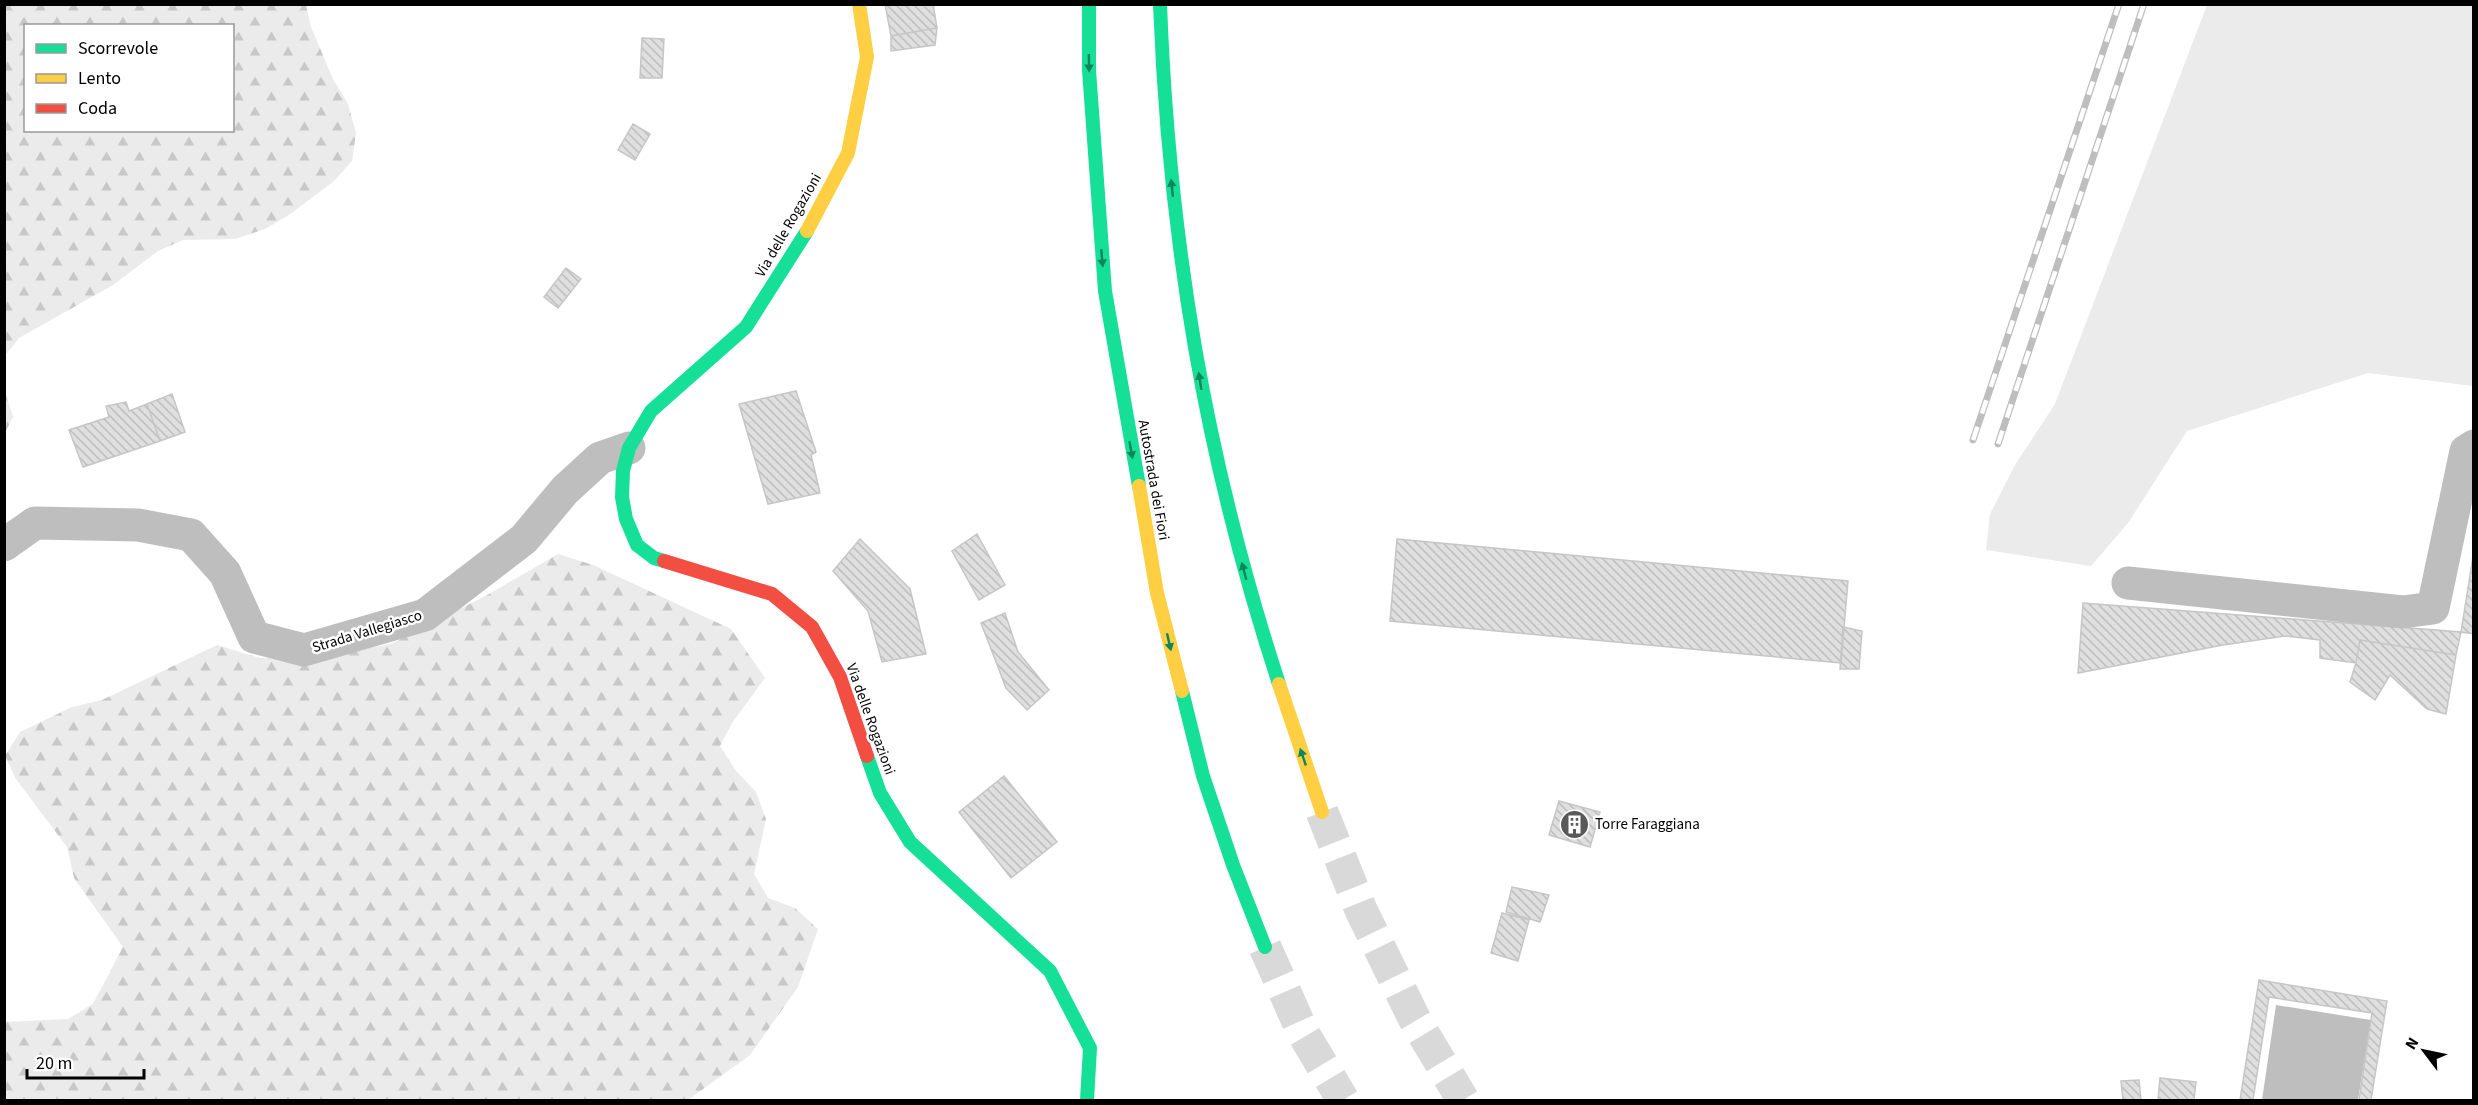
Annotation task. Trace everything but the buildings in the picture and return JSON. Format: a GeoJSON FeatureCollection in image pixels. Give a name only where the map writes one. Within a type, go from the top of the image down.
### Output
{"type":"FeatureCollection","features":[{"type":"Feature","properties":{"kind":"main road","name":"Via delle Rogazioni"},"geometry":{"type":"LineString","coordinates":[[859,4],[867,57],[848,153],[804,236],[746,327],[651,411],[629,448],[623,471],[622,497],[626,519],[637,545],[654,558],[772,594],[812,627],[840,677],[880,794],[910,842],[1050,971],[1090,1048],[1087,1101]]}},
{"type":"Feature","properties":{"kind":"main road","name":"Autostrada dei Fiori"},"geometry":{"type":"LineString","coordinates":[[1089,4],[1089,70],[1095,180],[1105,291],[1157,593],[1203,776],[1233,865],[1265,947]]}},
{"type":"Feature","properties":{"kind":"main road"},"geometry":{"type":"LineString","coordinates":[[1160,4],[1169,160],[1180,260],[1202,394],[1229,516],[1254,606],[1322,812]]}},
{"type":"Feature","properties":{"kind":"street"},"geometry":{"type":"LineString","coordinates":[[2128,583],[2403,612],[2433,608],[2466,451],[2474,446]]}},
{"type":"Feature","properties":{"kind":"street","name":"Strada Vallegiasco"},"geometry":{"type":"LineString","coordinates":[[4,545],[35,523],[138,525],[191,535],[225,573],[254,637],[304,650],[425,615],[524,539],[565,490],[600,458],[629,448]]}},
{"type":"Feature","properties":{"kind":"green space"},"geometry":{"type":"Polygon","coordinates":[[[5,4],[306,5],[311,27],[333,79],[348,104],[356,133],[352,161],[334,181],[289,215],[265,229],[235,239],[183,240],[158,251],[113,285],[19,338],[5,356],[5,4]]]}},
{"type":"Feature","properties":{"kind":"green space"},"geometry":{"type":"Polygon","coordinates":[[[2207,5],[2473,5],[2473,386],[2368,373],[2187,431],[2128,523],[2091,566],[1986,550],[1990,514],[2015,465],[2055,404],[2207,5]]]}},
{"type":"Feature","properties":{"kind":"green space"},"geometry":{"type":"Polygon","coordinates":[[[5,392],[13,417],[4,433],[5,392]]]}},
{"type":"Feature","properties":{"kind":"green space"},"geometry":{"type":"Polygon","coordinates":[[[558,554],[593,565],[731,629],[765,678],[732,723],[720,746],[736,771],[756,792],[766,819],[754,874],[768,898],[795,908],[818,929],[798,987],[750,1055],[688,1100],[5,1100],[5,1022],[68,1019],[93,1004],[123,947],[74,878],[67,847],[16,779],[5,756],[20,732],[72,707],[102,700],[217,645],[260,658],[314,658],[391,644],[489,594],[558,554]]]}},
{"type":"Feature","properties":{"kind":"shaded area"},"geometry":{"type":"Polygon","coordinates":[[[2276,1005],[2371,1020],[2358,1100],[2262,1100],[2276,1005]]]}},
{"type":"Feature","properties":{"kind":"tunnel"},"geometry":{"type":"LineString","coordinates":[[1322,812],[1361,910],[1415,1020],[1463,1100]]}},
{"type":"Feature","properties":{"kind":"tunnel"},"geometry":{"type":"LineString","coordinates":[[1265,947],[1303,1033],[1343,1100]]}},
{"type":"Feature","properties":{"kind":"railway"},"geometry":{"type":"LineString","coordinates":[[1973,440],[2119,4]]}},
{"type":"Feature","properties":{"kind":"railway"},"geometry":{"type":"LineString","coordinates":[[1998,444],[2144,4]]}},
{"type":"Feature","properties":{"kind":"traffic: fast"},"geometry":{"type":"LineString","coordinates":[[1089,4],[1089,70],[1105,291],[1139,486]]}},
{"type":"Feature","properties":{"kind":"traffic: fast"},"geometry":{"type":"LineString","coordinates":[[1160,4],[1172,179],[1195,348],[1230,515],[1279,684]]}},
{"type":"Feature","properties":{"kind":"traffic: fast"},"geometry":{"type":"LineString","coordinates":[[664,561],[654,558],[637,545],[626,519],[622,497],[623,471],[629,448],[651,411],[746,327],[807,231]]}},
{"type":"Feature","properties":{"kind":"traffic: fast"},"geometry":{"type":"LineString","coordinates":[[1182,691],[1203,776],[1233,865],[1265,947]]}},
{"type":"Feature","properties":{"kind":"traffic: fast"},"geometry":{"type":"LineString","coordinates":[[867,756],[880,793],[910,842],[1050,971],[1090,1048],[1087,1100]]}},
{"type":"Feature","properties":{"kind":"traffic: slow"},"geometry":{"type":"LineString","coordinates":[[807,231],[848,153],[867,57],[859,4]]}},
{"type":"Feature","properties":{"kind":"traffic: slow"},"geometry":{"type":"LineString","coordinates":[[1139,486],[1157,593],[1182,691]]}},
{"type":"Feature","properties":{"kind":"traffic: slow"},"geometry":{"type":"LineString","coordinates":[[1279,684],[1322,812]]}},
{"type":"Feature","properties":{"kind":"traffic: jam"},"geometry":{"type":"LineString","coordinates":[[664,561],[772,594],[812,627],[840,677],[867,756]]}},
{"type":"Feature","properties":{"kind":"place","name":"Torre Faraggiana"},"geometry":{"type":"Point","coordinates":[1574,824]}}]}
